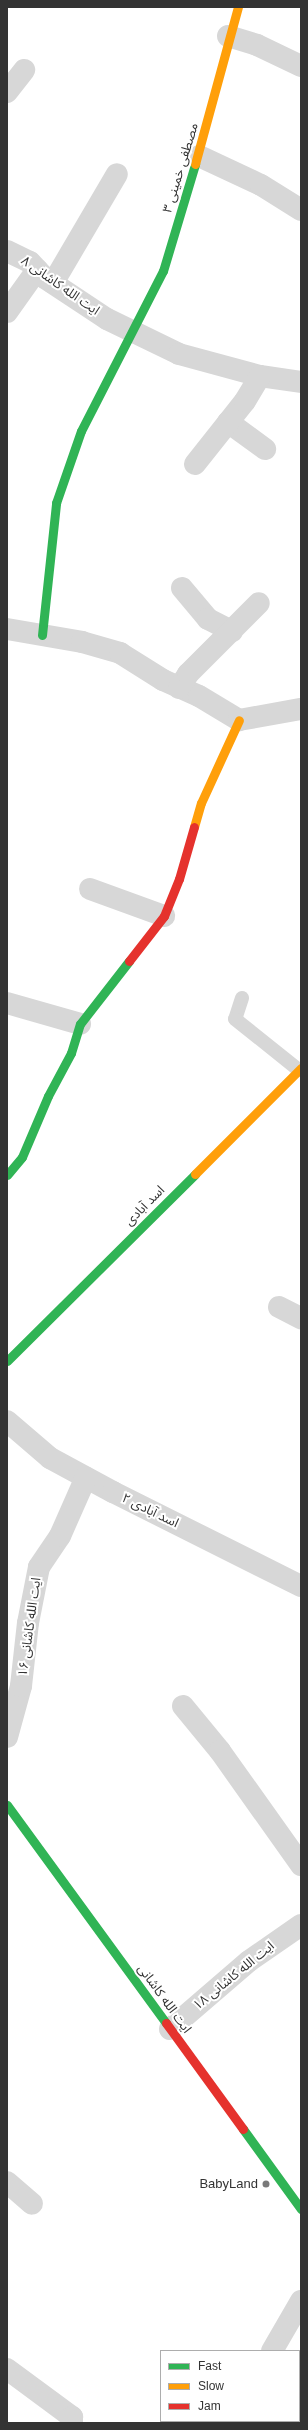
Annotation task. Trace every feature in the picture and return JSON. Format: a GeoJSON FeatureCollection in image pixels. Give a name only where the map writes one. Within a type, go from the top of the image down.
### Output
{"type":"FeatureCollection","features":[{"type":"Feature","properties":{"kind":"street","name":"مصطفی خمینی ۳"},"geometry":{"type":"LineString","coordinates":[[42,635],[56,504],[81,431],[135,331],[163,271],[198,156],[228,36],[238,7]]}},
{"type":"Feature","properties":{"kind":"street"},"geometry":{"type":"LineString","coordinates":[[228,36],[257,45],[301,66]]}},
{"type":"Feature","properties":{"kind":"street"},"geometry":{"type":"LineString","coordinates":[[7,92],[24,70]]}},
{"type":"Feature","properties":{"kind":"street"},"geometry":{"type":"LineString","coordinates":[[198,156],[261,185],[301,210]]}},
{"type":"Feature","properties":{"kind":"street"},"geometry":{"type":"LineString","coordinates":[[7,312],[45,277],[117,174]]}},
{"type":"Feature","properties":{"kind":"street","name":"ایت الله کاشانی ۸"},"geometry":{"type":"LineString","coordinates":[[7,251],[30,262],[45,277],[107,319],[135,331],[178,354],[260,376],[301,382]]}},
{"type":"Feature","properties":{"kind":"street"},"geometry":{"type":"LineString","coordinates":[[195,464],[228,422],[260,376]]}},
{"type":"Feature","properties":{"kind":"street"},"geometry":{"type":"LineString","coordinates":[[228,422],[265,449]]}},
{"type":"Feature","properties":{"kind":"street"},"geometry":{"type":"LineString","coordinates":[[182,588],[208,619],[232,631]]}},
{"type":"Feature","properties":{"kind":"street"},"geometry":{"type":"LineString","coordinates":[[179,688],[188,674],[260,603]]}},
{"type":"Feature","properties":{"kind":"street"},"geometry":{"type":"LineString","coordinates":[[8,631],[42,635],[120,653],[179,688],[239,720],[301,709]]}},
{"type":"Feature","properties":{"kind":"street"},"geometry":{"type":"LineString","coordinates":[[7,1175],[22,1157],[48,1096],[71,1053],[80,1024],[164,916],[179,879],[200,803],[239,720]]}},
{"type":"Feature","properties":{"kind":"street"},"geometry":{"type":"LineString","coordinates":[[90,889],[164,916]]}},
{"type":"Feature","properties":{"kind":"street"},"geometry":{"type":"LineString","coordinates":[[7,1003],[80,1024]]}},
{"type":"Feature","properties":{"kind":"street","name":"اسد آبادی"},"geometry":{"type":"LineString","coordinates":[[7,1362],[300,1069]]}},
{"type":"Feature","properties":{"kind":"street"},"geometry":{"type":"LineString","coordinates":[[279,1307],[301,1318]]}},
{"type":"Feature","properties":{"kind":"street","name":"اسد آبادی ۲"},"geometry":{"type":"LineString","coordinates":[[7,1422],[50,1458],[300,1582]]}},
{"type":"Feature","properties":{"kind":"street","name":"ایت الله کاشانی ۱۶"},"geometry":{"type":"LineString","coordinates":[[7,1738],[21,1686],[28,1623],[39,1567],[60,1536],[86,1477]]}},
{"type":"Feature","properties":{"kind":"street"},"geometry":{"type":"LineString","coordinates":[[183,1706],[220,1752],[301,1865]]}},
{"type":"Feature","properties":{"kind":"street","name":"ایت الله کاشانی"},"geometry":{"type":"LineString","coordinates":[[7,1805],[301,2209]]}},
{"type":"Feature","properties":{"kind":"street","name":"ایت الله کاشانی ۱۸"},"geometry":{"type":"LineString","coordinates":[[170,2029],[249,1961],[301,1925]]}},
{"type":"Feature","properties":{"kind":"street"},"geometry":{"type":"LineString","coordinates":[[7,2182],[32,2204]]}},
{"type":"Feature","properties":{"kind":"street"},"geometry":{"type":"LineString","coordinates":[[273,2350],[301,2301]]}},
{"type":"Feature","properties":{"kind":"street"},"geometry":{"type":"LineString","coordinates":[[7,2369],[72,2417],[72,2423]]}},
{"type":"Feature","properties":{"kind":"lane"},"geometry":{"type":"LineString","coordinates":[[242,998],[235,1019],[300,1069]]}},
{"type":"Feature","properties":{"kind":"traffic: fast"},"geometry":{"type":"LineString","coordinates":[[42,635],[56,503],[81,431],[163,271],[195,164]]}},
{"type":"Feature","properties":{"kind":"traffic: fast"},"geometry":{"type":"LineString","coordinates":[[7,1175],[22,1157],[48,1096],[71,1053],[80,1024],[129,961]]}},
{"type":"Feature","properties":{"kind":"traffic: fast"},"geometry":{"type":"LineString","coordinates":[[7,1361],[195,1174]]}},
{"type":"Feature","properties":{"kind":"traffic: fast"},"geometry":{"type":"LineString","coordinates":[[7,1805],[166,2023]]}},
{"type":"Feature","properties":{"kind":"traffic: fast"},"geometry":{"type":"LineString","coordinates":[[243,2129],[301,2209]]}},
{"type":"Feature","properties":{"kind":"traffic: slow"},"geometry":{"type":"LineString","coordinates":[[195,164],[238,7]]}},
{"type":"Feature","properties":{"kind":"traffic: slow"},"geometry":{"type":"LineString","coordinates":[[194,827],[201,803],[239,720]]}},
{"type":"Feature","properties":{"kind":"traffic: slow"},"geometry":{"type":"LineString","coordinates":[[195,1174],[301,1068]]}},
{"type":"Feature","properties":{"kind":"traffic: jam"},"geometry":{"type":"LineString","coordinates":[[129,961],[164,916],[179,879],[194,827]]}},
{"type":"Feature","properties":{"kind":"traffic: jam"},"geometry":{"type":"LineString","coordinates":[[166,2023],[243,2129]]}},
{"type":"Feature","properties":{"kind":"place","name":"BabyLand"},"geometry":{"type":"Point","coordinates":[266,2184]}}]}
